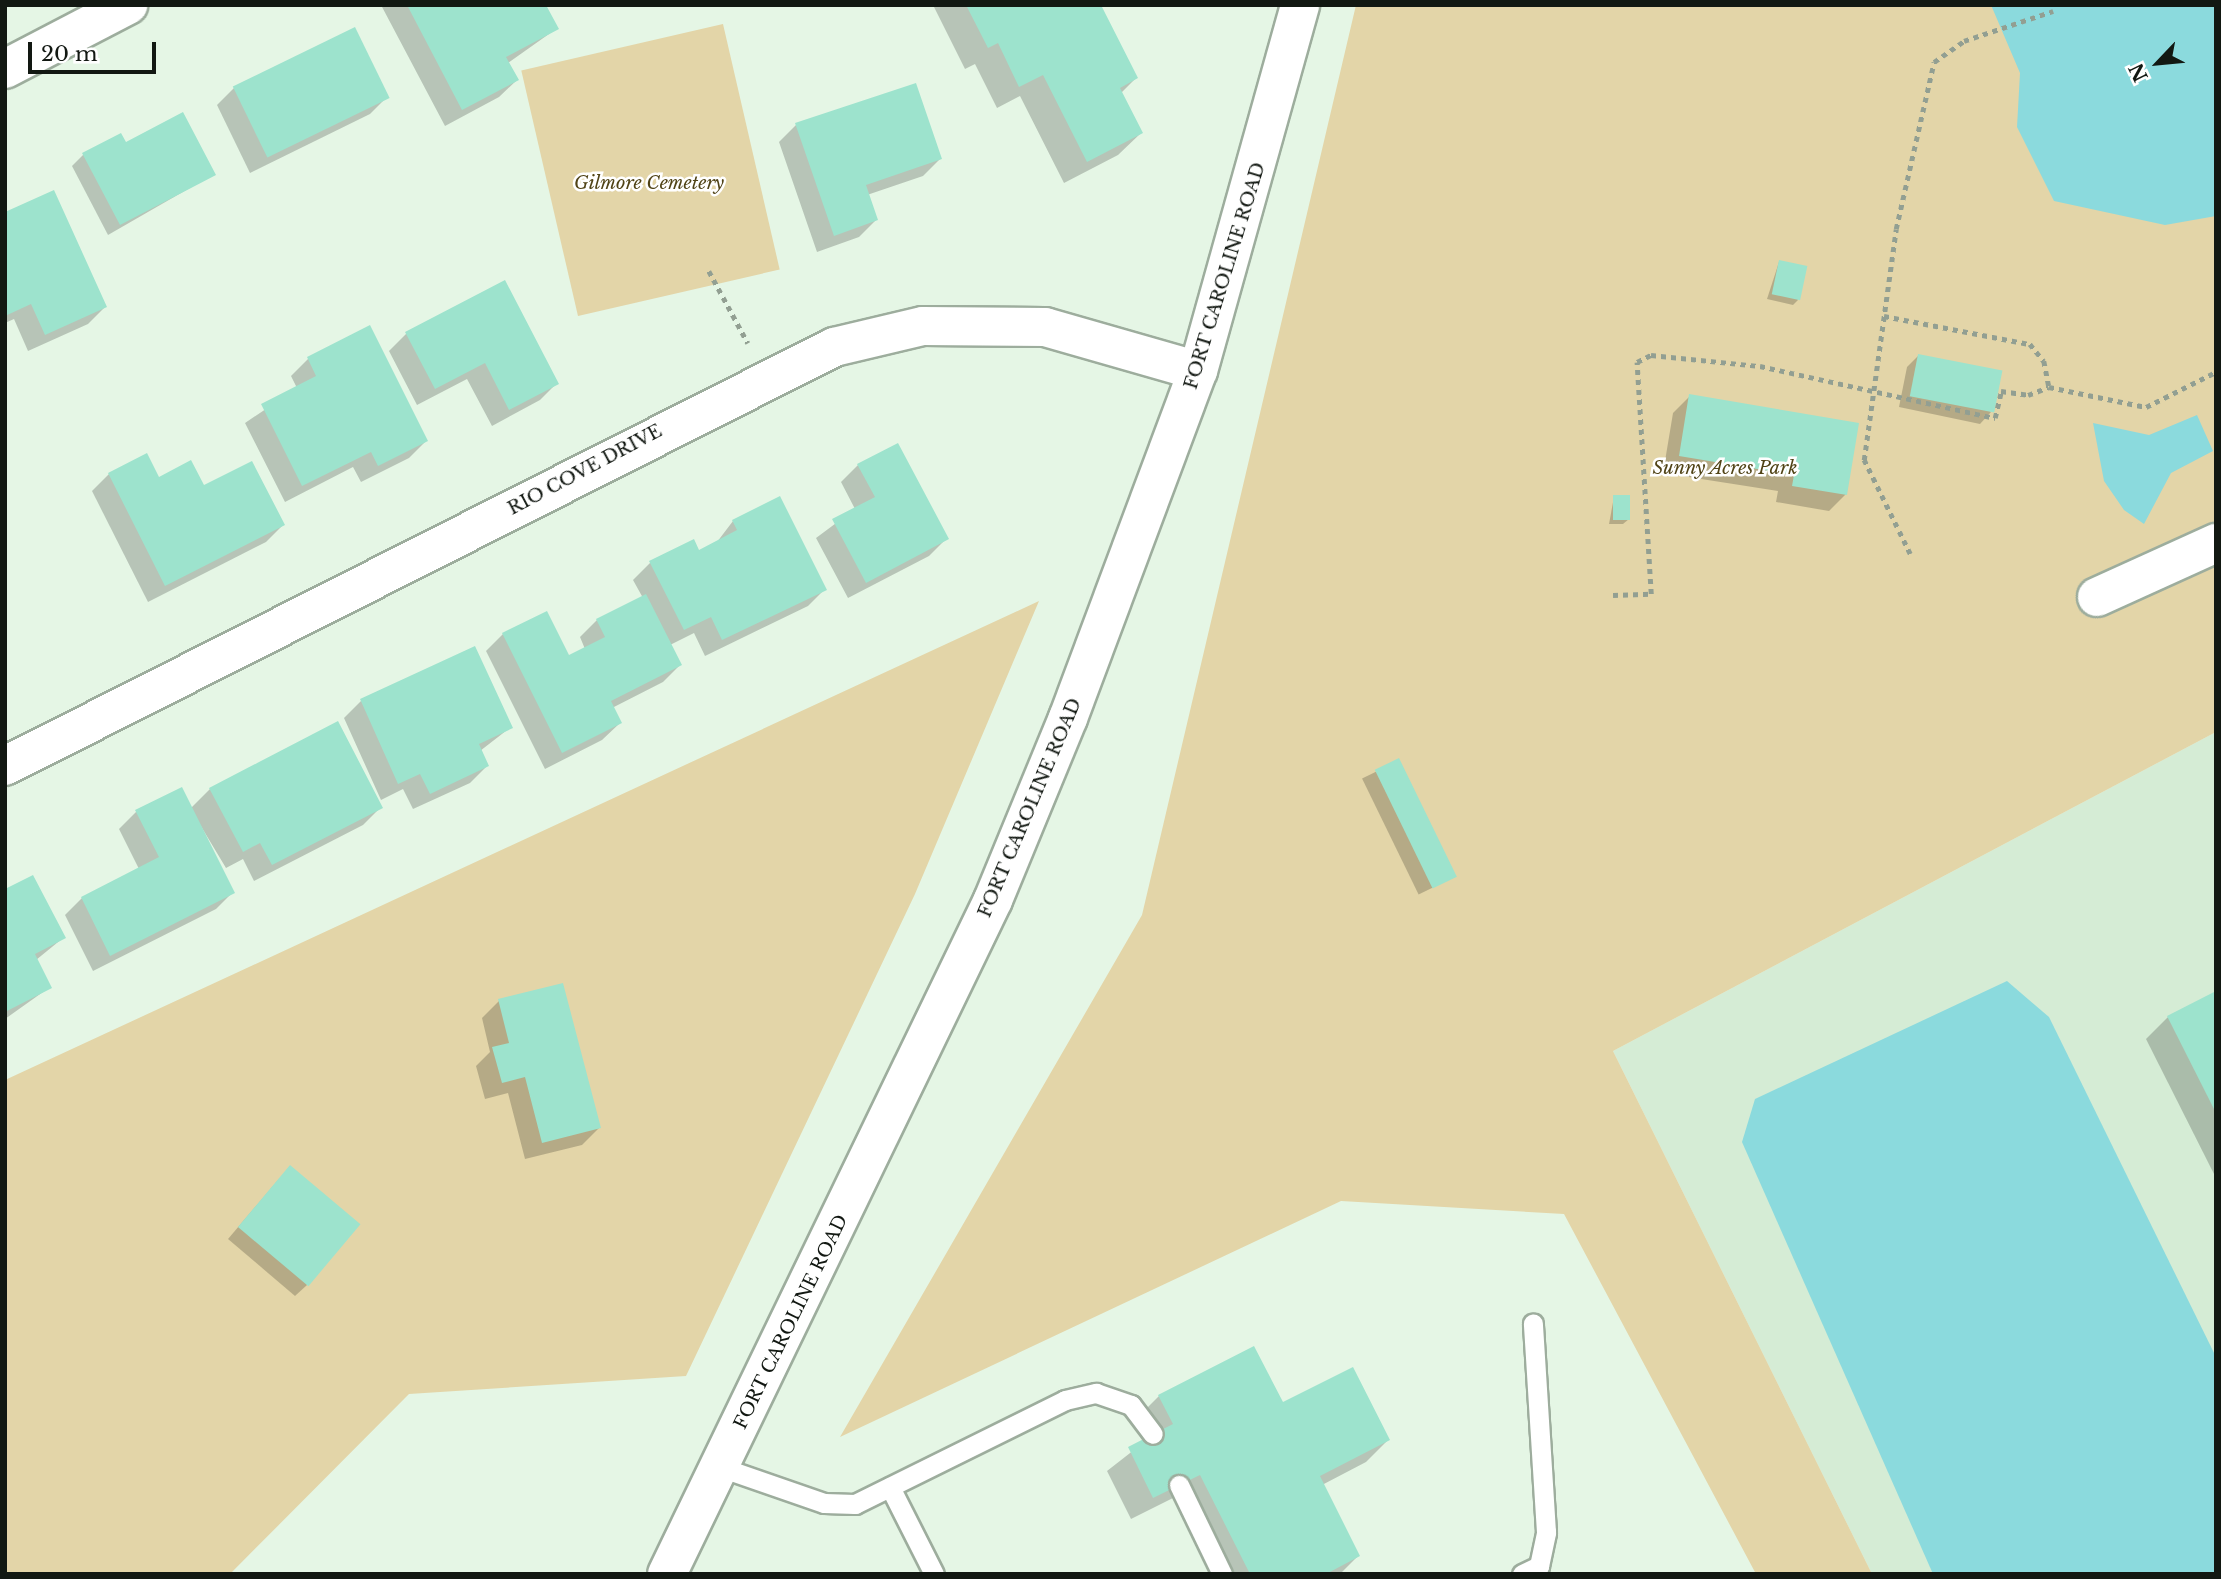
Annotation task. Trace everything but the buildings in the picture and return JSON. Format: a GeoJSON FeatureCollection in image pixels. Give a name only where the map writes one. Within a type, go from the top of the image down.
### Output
{"type":"FeatureCollection","features":[{"type":"Feature","properties":{"kind":"street"},"geometry":{"type":"LineString","coordinates":[[5,69],[128,5]]}},
{"type":"Feature","properties":{"kind":"street","name":"FORT CAROLINE ROAD"},"geometry":{"type":"LineString","coordinates":[[667,1574],[993,900],[1068,718],[1198,371],[1300,5]]}},
{"type":"Feature","properties":{"kind":"street","name":"RIO COVE DRIVE"},"geometry":{"type":"LineString","coordinates":[[5,766],[767,378],[876,335],[976,323],[1045,327],[1198,371]]}},
{"type":"Feature","properties":{"kind":"street"},"geometry":{"type":"LineString","coordinates":[[2097,597],[2216,543]]}},
{"type":"Feature","properties":{"kind":"lane"},"geometry":{"type":"LineString","coordinates":[[1522,1574],[1539,1566],[1546,1532],[1533,1324]]}},
{"type":"Feature","properties":{"kind":"lane"},"geometry":{"type":"LineString","coordinates":[[720,1467],[824,1503],[855,1504],[1065,1400],[1096,1393],[1131,1405],[1153,1434]]}},
{"type":"Feature","properties":{"kind":"lane"},"geometry":{"type":"LineString","coordinates":[[1178,1485],[1222,1574]]}},
{"type":"Feature","properties":{"kind":"lane"},"geometry":{"type":"LineString","coordinates":[[890,1487],[934,1574]]}},
{"type":"Feature","properties":{"kind":"path"},"geometry":{"type":"LineString","coordinates":[[1910,554],[1864,460],[1884,316],[1934,62],[1964,41],[2053,11]]}},
{"type":"Feature","properties":{"kind":"path"},"geometry":{"type":"LineString","coordinates":[[709,271],[767,378]]}},
{"type":"Feature","properties":{"kind":"path"},"geometry":{"type":"LineString","coordinates":[[1884,316],[2031,344],[2044,361],[2049,387]]}},
{"type":"Feature","properties":{"kind":"path"},"geometry":{"type":"LineString","coordinates":[[1613,595],[1651,594],[1637,362],[1651,355],[1760,366],[1873,394],[1995,418],[2001,391],[2028,395],[2049,387],[2146,407],[2216,372]]}},
{"type":"Feature","properties":{"kind":"shaded area"},"geometry":{"type":"Polygon","coordinates":[[[2216,732],[2216,1574],[1872,1574],[1613,1051],[2216,732]]]}},
{"type":"Feature","properties":{"kind":"green space","name":"Sunny Acres Park"},"geometry":{"type":"Polygon","coordinates":[[[1356,5],[2216,5],[2216,732],[1613,1051],[1872,1574],[1756,1574],[1564,1214],[1341,1201],[840,1437],[1142,915],[1356,5]]]}},
{"type":"Feature","properties":{"kind":"green space","name":"Gilmore Cemetery"},"geometry":{"type":"Polygon","coordinates":[[[723,24],[780,270],[578,316],[521,71],[723,24]]]}},
{"type":"Feature","properties":{"kind":"green space"},"geometry":{"type":"Polygon","coordinates":[[[1039,601],[915,894],[686,1376],[409,1394],[230,1574],[5,1574],[5,1080],[1039,601]]]}},
{"type":"Feature","properties":{"kind":"water"},"geometry":{"type":"Polygon","coordinates":[[[1991,5],[2216,5],[2216,216],[2165,225],[2054,201],[2017,127],[2020,73],[1991,5]]]}},
{"type":"Feature","properties":{"kind":"water"},"geometry":{"type":"Polygon","coordinates":[[[2197,415],[2213,451],[2171,473],[2144,524],[2124,510],[2104,481],[2093,423],[2149,435],[2197,415]]]}},
{"type":"Feature","properties":{"kind":"water"},"geometry":{"type":"Polygon","coordinates":[[[2007,981],[2049,1017],[2216,1357],[2216,1574],[1933,1574],[1742,1142],[1755,1099],[2007,981]]]}}]}
